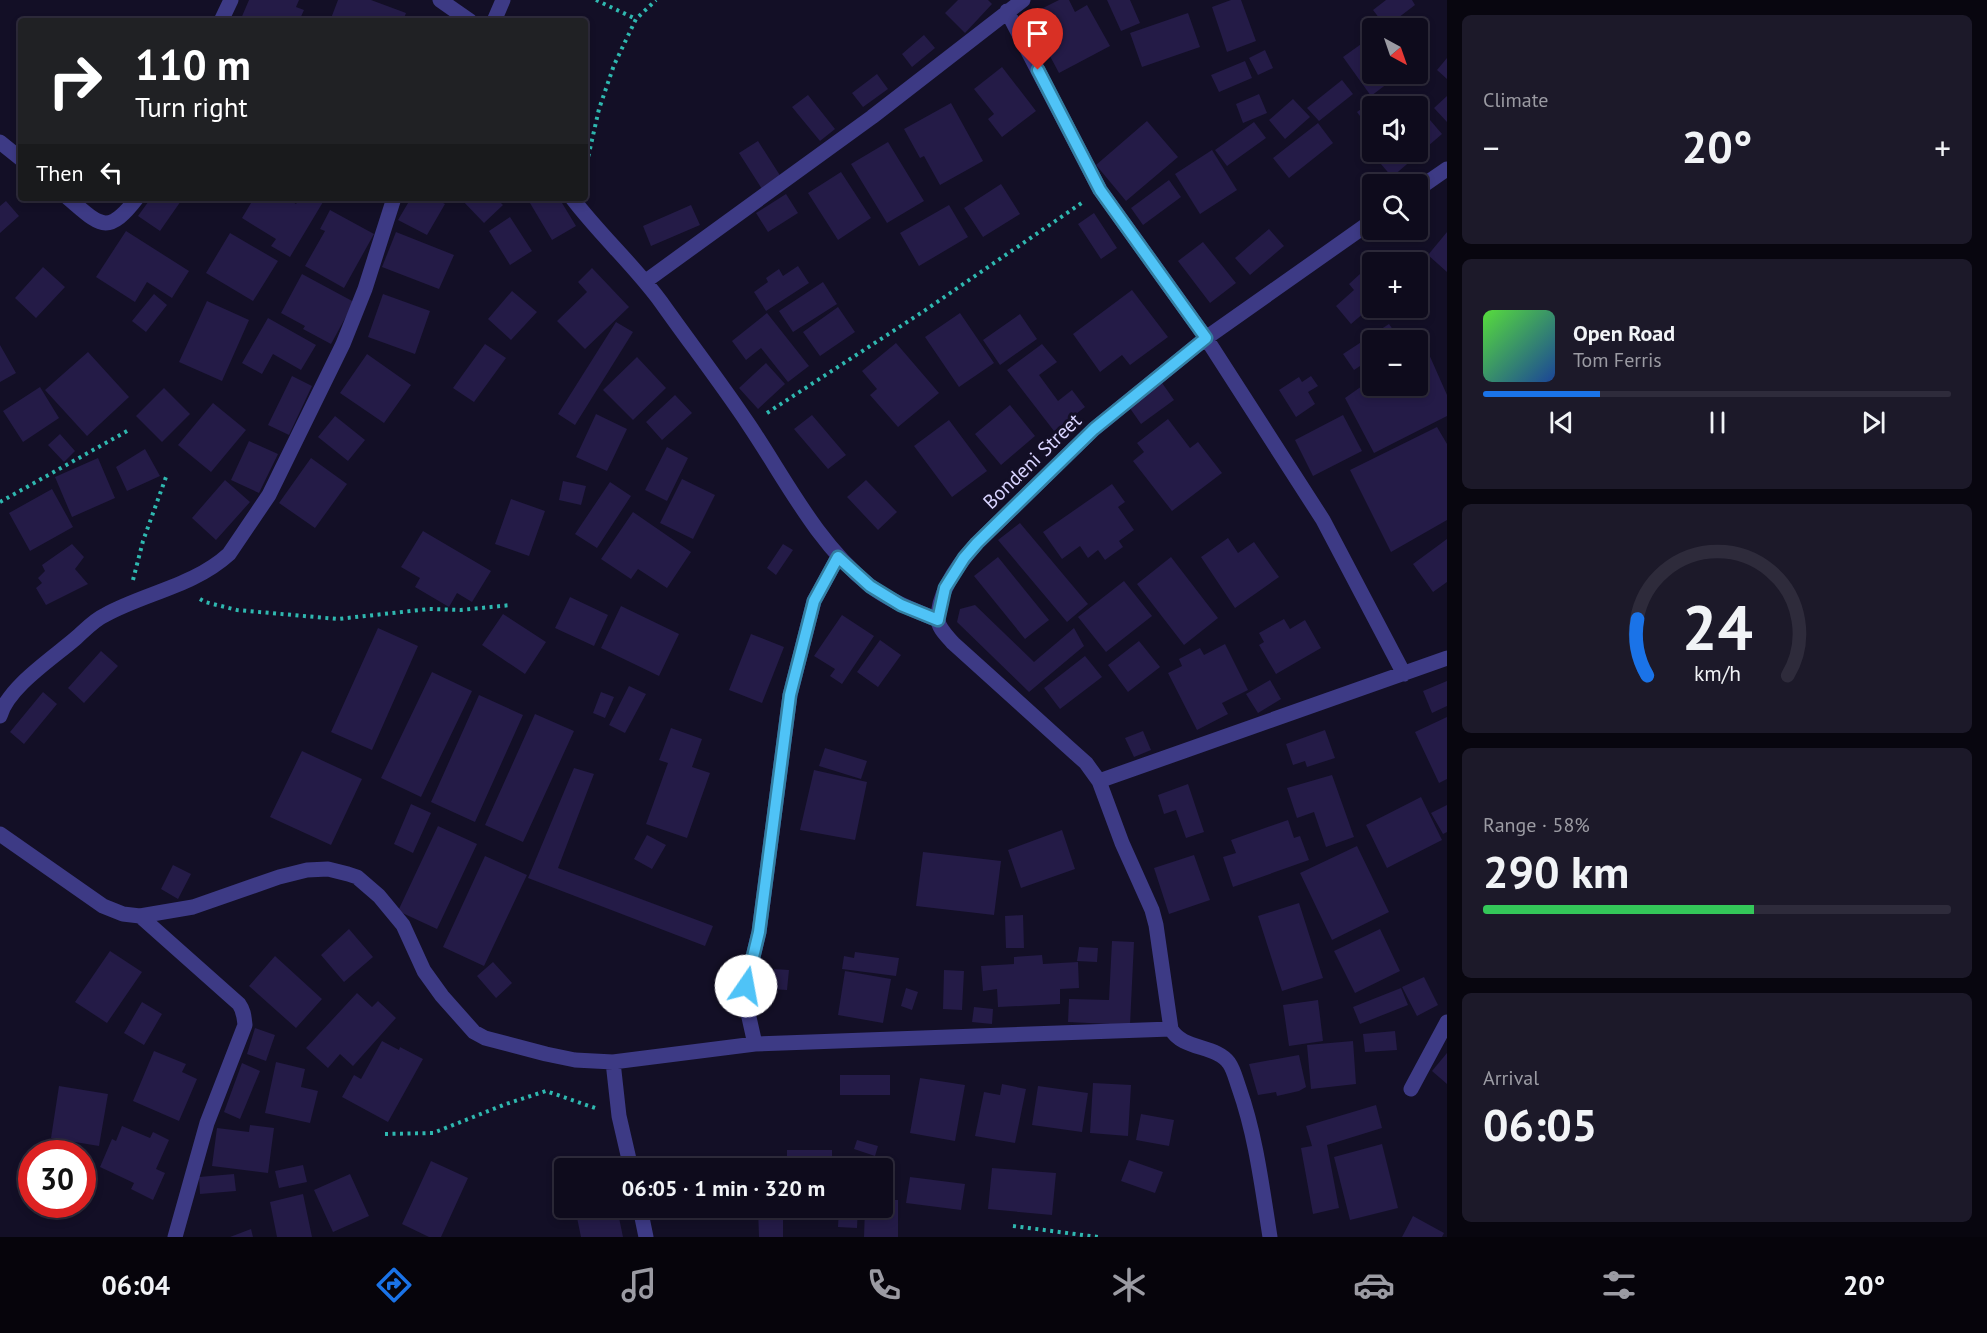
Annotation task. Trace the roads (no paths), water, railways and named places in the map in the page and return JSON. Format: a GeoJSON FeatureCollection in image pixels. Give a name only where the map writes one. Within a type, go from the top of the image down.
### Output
{"type":"FeatureCollection","features":[{"type":"Feature","properties":{"kind":"street"},"geometry":{"type":"LineString","coordinates":[[222,18],[231,0]]}},
{"type":"Feature","properties":{"kind":"street"},"geometry":{"type":"LineString","coordinates":[[440,0],[466,18]]}},
{"type":"Feature","properties":{"kind":"street"},"geometry":{"type":"LineString","coordinates":[[495,18],[503,0]]}},
{"type":"Feature","properties":{"kind":"street"},"geometry":{"type":"LineString","coordinates":[[646,281],[872,117],[1007,10],[1023,0]]}},
{"type":"Feature","properties":{"kind":"street"},"geometry":{"type":"LineString","coordinates":[[1007,10],[1100,190],[1206,338],[1323,519],[1404,674]]}},
{"type":"Feature","properties":{"kind":"street"},"geometry":{"type":"LineString","coordinates":[[0,142],[18,157]]}},
{"type":"Feature","properties":{"kind":"street"},"geometry":{"type":"LineString","coordinates":[[1428,182],[1447,168]]}},
{"type":"Feature","properties":{"kind":"street"},"geometry":{"type":"LineString","coordinates":[[72,201],[94,219],[103,223],[121,218],[135,201]]}},
{"type":"Feature","properties":{"kind":"street"},"geometry":{"type":"LineString","coordinates":[[0,716],[3,706],[29,676],[102,616],[179,585],[221,562],[229,555],[269,495],[343,344],[365,289],[393,201]]}},
{"type":"Feature","properties":{"kind":"street"},"geometry":{"type":"LineString","coordinates":[[574,201],[646,281],[749,425],[810,521],[838,557],[870,586],[901,605],[938,620],[952,643],[1086,763],[1099,781],[1122,843],[1152,910],[1171,1029],[1183,1041],[1225,1058],[1230,1063],[1249,1117],[1270,1237]]}},
{"type":"Feature","properties":{"kind":"street","name":"Bondeni Street"},"geometry":{"type":"LineString","coordinates":[[938,620],[945,588],[964,558],[1094,429],[1206,338],[1362,228]]}},
{"type":"Feature","properties":{"kind":"street"},"geometry":{"type":"LineString","coordinates":[[755,1044],[746,1004],[746,986],[759,932],[790,695],[814,601],[838,557]]}},
{"type":"Feature","properties":{"kind":"street"},"geometry":{"type":"LineString","coordinates":[[1099,781],[1447,658]]}},
{"type":"Feature","properties":{"kind":"street"},"geometry":{"type":"LineString","coordinates":[[0,834],[103,906],[123,914],[140,916],[193,907],[307,870],[328,869],[348,874],[357,878],[379,896],[403,925],[424,970],[442,996],[474,1032],[485,1038],[575,1060],[612,1062],[755,1044],[1171,1029]]}},
{"type":"Feature","properties":{"kind":"street"},"geometry":{"type":"LineString","coordinates":[[140,916],[239,1004],[243,1010],[245,1025],[207,1123],[175,1237]]}},
{"type":"Feature","properties":{"kind":"street"},"geometry":{"type":"LineString","coordinates":[[1411,1089],[1447,1022]]}},
{"type":"Feature","properties":{"kind":"street"},"geometry":{"type":"LineString","coordinates":[[612,1062],[619,1116],[629,1158]]}},
{"type":"Feature","properties":{"kind":"street"},"geometry":{"type":"LineString","coordinates":[[642,1218],[646,1237]]}}]}
